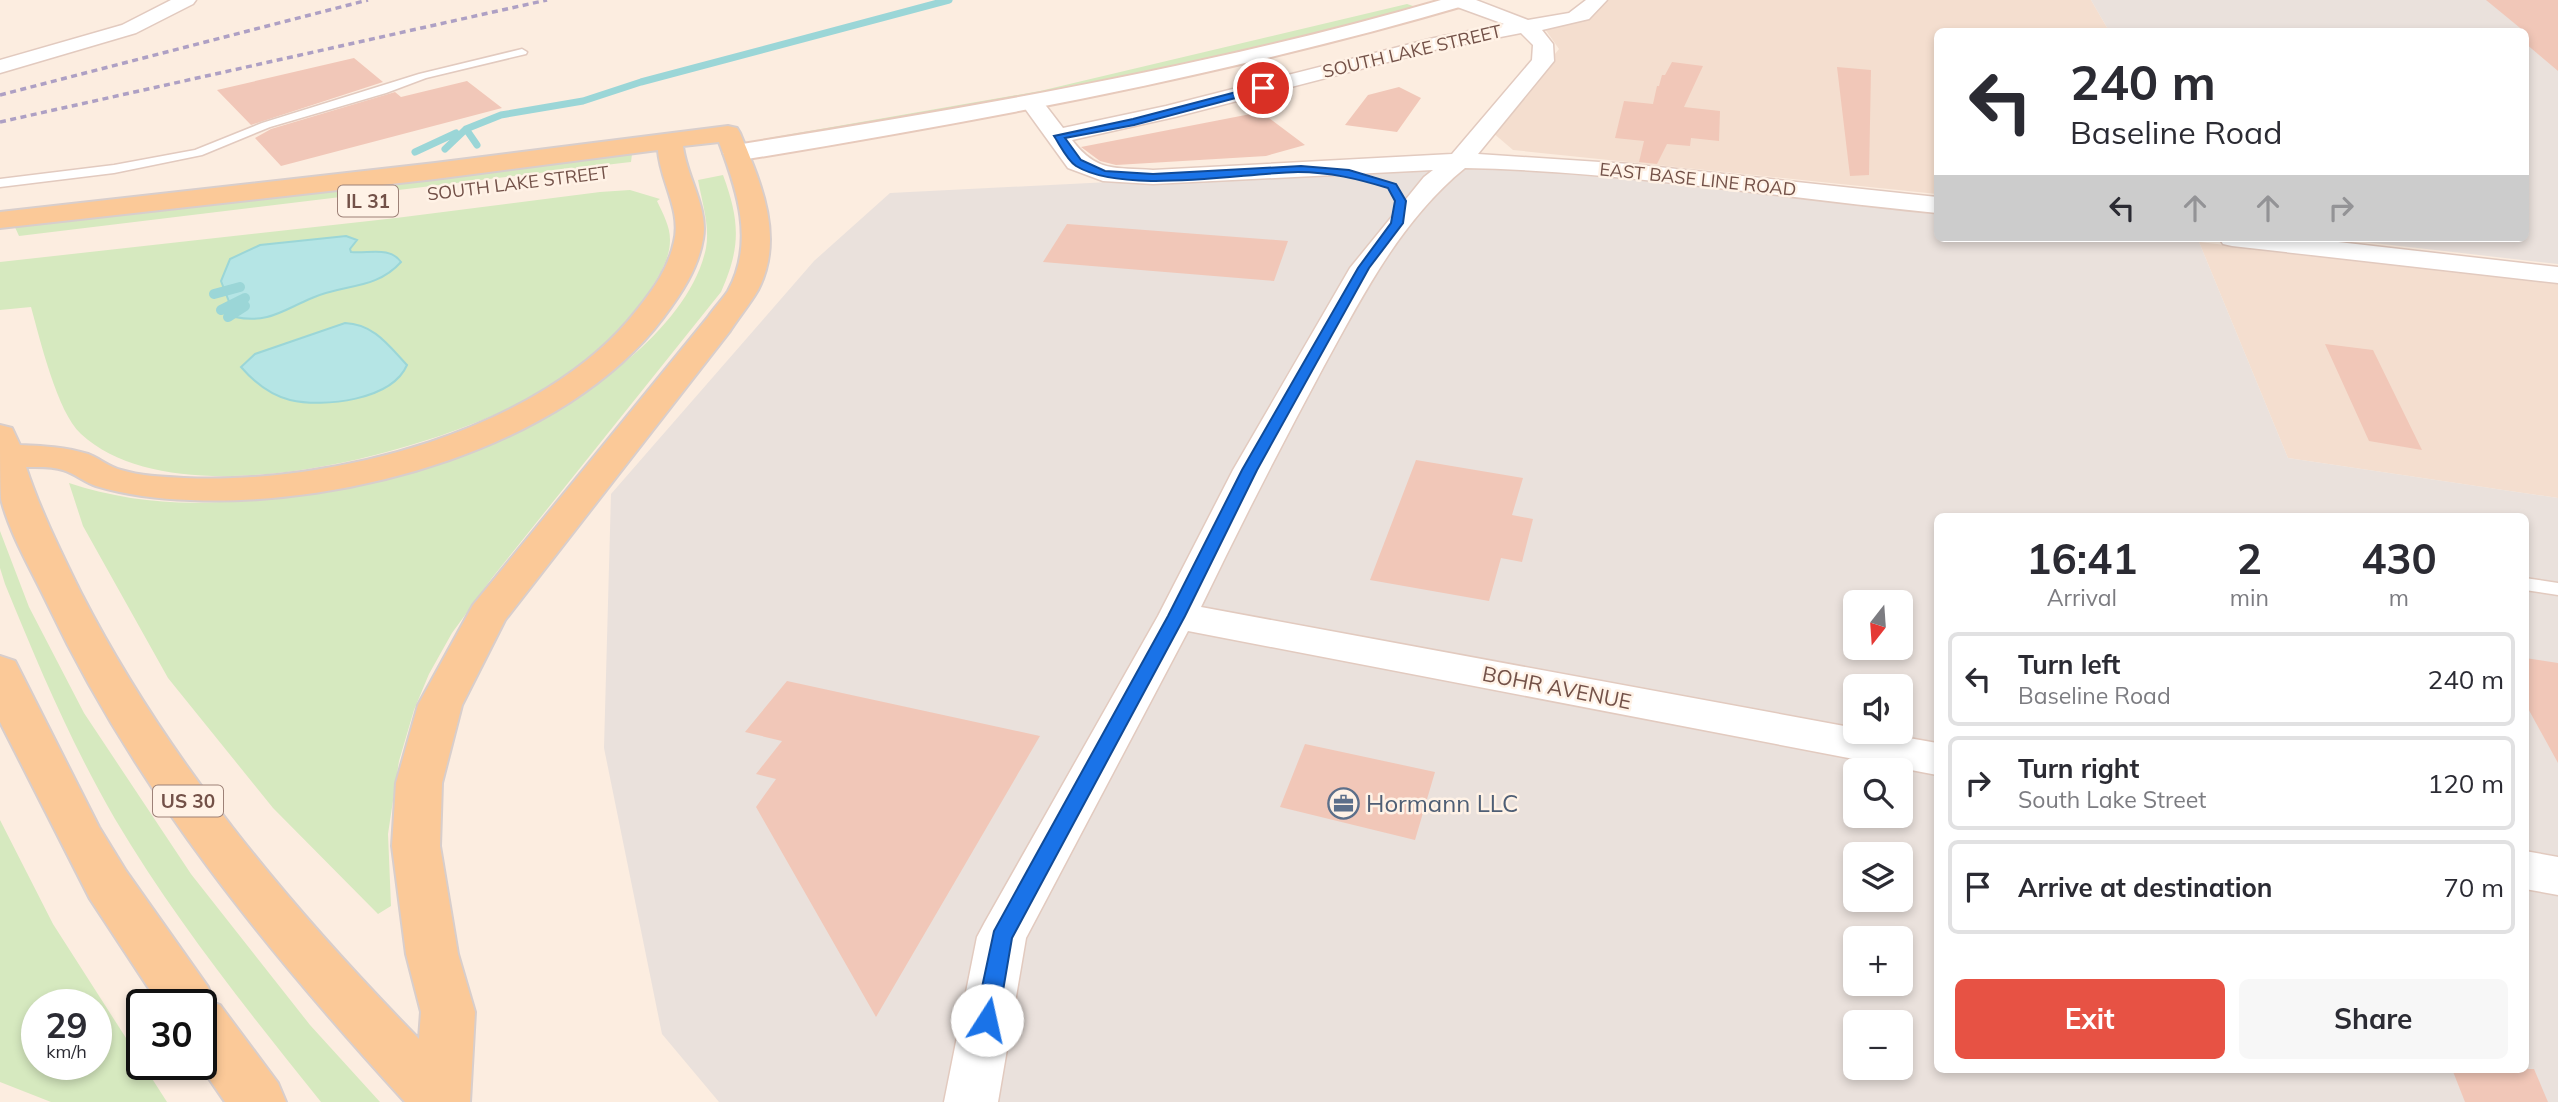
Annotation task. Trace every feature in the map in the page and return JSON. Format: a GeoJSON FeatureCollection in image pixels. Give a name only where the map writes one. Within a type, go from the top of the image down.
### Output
{"type":"FeatureCollection","features":[{"type":"Feature","properties":{"kind":"main road","name":"SOUTH LAKE STREET"},"geometry":{"type":"LineString","coordinates":[[732,143],[1206,46],[1399,0]]}},
{"type":"Feature","properties":{"kind":"main road","name":"IL 31"},"geometry":{"type":"LineString","coordinates":[[1032,103],[1267,52],[1459,0]]}},
{"type":"Feature","properties":{"kind":"main road","name":"SOUTH LAKE STREET"},"geometry":{"type":"LineString","coordinates":[[0,245],[1032,103]]}},
{"type":"Feature","properties":{"kind":"main road"},"geometry":{"type":"LineString","coordinates":[[442,1102],[448,1012],[432,954],[416,846],[419,783],[440,705],[487,615],[719,324],[743,289],[758,247],[758,226],[732,143]]}},
{"type":"Feature","properties":{"kind":"main road","name":"SOUTH LAKE STREET"},"geometry":{"type":"LineString","coordinates":[[0,220],[435,171],[671,152]]}},
{"type":"Feature","properties":{"kind":"main road"},"geometry":{"type":"LineString","coordinates":[[2,445],[73,461],[104,477],[158,488],[271,488],[337,477],[395,463],[451,446],[509,423],[562,394],[616,356],[659,306],[676,277],[690,230],[671,152]]}},
{"type":"Feature","properties":{"kind":"main road","name":"US 30"},"geometry":{"type":"LineString","coordinates":[[2,445],[21,505],[63,599],[104,675],[151,749],[227,856],[329,980],[442,1102]]}},
{"type":"Feature","properties":{"kind":"main road"},"geometry":{"type":"LineString","coordinates":[[0,671],[11,700],[82,840],[108,885],[179,989]]}},
{"type":"Feature","properties":{"kind":"main road"},"geometry":{"type":"LineString","coordinates":[[217,1044],[258,1102]]}},
{"type":"Feature","properties":{"kind":"street"},"geometry":{"type":"LineString","coordinates":[[0,67],[129,29],[186,0]]}},
{"type":"Feature","properties":{"kind":"street"},"geometry":{"type":"LineString","coordinates":[[971,1102],[1002,937],[1177,616],[1250,470],[1364,268],[1395,201],[1433,181],[1459,161],[1543,61],[1543,44],[1522,25],[1459,0]]}},
{"type":"Feature","properties":{"kind":"street","name":"SOUTH LAKE STREET"},"geometry":{"type":"LineString","coordinates":[[1059,136],[1134,122],[1417,46],[1522,25],[1573,19],[1581,16],[1597,0]]}},
{"type":"Feature","properties":{"kind":"street"},"geometry":{"type":"LineString","coordinates":[[1032,103],[1077,163],[1089,170],[1110,175],[1153,177],[1301,169],[1349,173],[1395,201]]}},
{"type":"Feature","properties":{"kind":"street","name":"EAST BASE LINE ROAD"},"geometry":{"type":"LineString","coordinates":[[1301,169],[1459,161],[1521,162],[1630,171],[1934,205]]}},
{"type":"Feature","properties":{"kind":"street"},"geometry":{"type":"LineString","coordinates":[[2267,242],[2558,275]]}},
{"type":"Feature","properties":{"kind":"street","name":"BOHR AVENUE"},"geometry":{"type":"LineString","coordinates":[[1177,616],[1934,758]]}},
{"type":"Feature","properties":{"kind":"street"},"geometry":{"type":"LineString","coordinates":[[2529,871],[2558,876]]}},
{"type":"Feature","properties":{"kind":"lane"},"geometry":{"type":"LineString","coordinates":[[0,183],[114,169],[198,153],[266,125],[382,91],[423,76],[522,52]]}},
{"type":"Feature","properties":{"kind":"lane"},"geometry":{"type":"LineString","coordinates":[[2529,585],[2558,589]]}},
{"type":"Feature","properties":{"kind":"shaded area"},"geometry":{"type":"Polygon","coordinates":[[[1602,0],[2091,0],[2107,28],[1934,28],[1934,194],[1513,150],[1492,132],[1559,49],[1545,29],[1584,19],[1602,0]]]}},
{"type":"Feature","properties":{"kind":"shaded area"},"geometry":{"type":"Polygon","coordinates":[[[2091,0],[2558,0],[2558,264],[2365,242],[2529,242],[2529,28],[2107,28],[2091,0]]]}},
{"type":"Feature","properties":{"kind":"shaded area"},"geometry":{"type":"Polygon","coordinates":[[[1520,164],[1934,212],[1934,242],[2199,242],[2288,458],[2558,498],[2558,1102],[719,1102],[662,1034],[604,748],[611,494],[814,261],[890,193],[1426,166],[1520,164]]]}},
{"type":"Feature","properties":{"kind":"shaded area"},"geometry":{"type":"Polygon","coordinates":[[[2199,242],[2558,282],[2558,498],[2288,458],[2199,242]]]}},
{"type":"Feature","properties":{"kind":"green space"},"geometry":{"type":"Polygon","coordinates":[[[1407,4],[1416,7],[1336,29],[1174,66],[847,129],[765,143],[763,139],[1040,91],[1407,4]]]}},
{"type":"Feature","properties":{"kind":"green space"},"geometry":{"type":"Polygon","coordinates":[[[632,154],[631,162],[19,236],[14,225],[632,154]]]}},
{"type":"Feature","properties":{"kind":"green space"},"geometry":{"type":"Polygon","coordinates":[[[723,175],[733,206],[736,234],[732,261],[721,292],[492,578],[452,633],[429,674],[414,710],[399,761],[388,834],[391,906],[378,914],[273,808],[168,678],[83,526],[69,483],[124,497],[162,502],[244,501],[337,484],[458,452],[519,429],[586,391],[619,367],[649,340],[675,311],[695,280],[706,248],[706,223],[698,180],[723,175]]]}},
{"type":"Feature","properties":{"kind":"green space"},"geometry":{"type":"Polygon","coordinates":[[[630,190],[660,199],[657,201],[669,230],[668,256],[635,313],[596,353],[551,386],[490,417],[435,438],[372,456],[306,469],[240,476],[179,473],[124,460],[81,434],[72,424],[50,374],[31,307],[0,310],[0,262],[630,190]]]}},
{"type":"Feature","properties":{"kind":"green space"},"geometry":{"type":"Polygon","coordinates":[[[0,531],[29,607],[84,713],[191,874],[310,1025],[380,1102],[321,1102],[240,999],[162,893],[115,819],[56,703],[5,584],[0,568],[0,531]]]}},
{"type":"Feature","properties":{"kind":"green space"},"geometry":{"type":"Polygon","coordinates":[[[0,820],[53,924],[95,989],[21,989],[21,1080],[112,1080],[112,1016],[126,1038],[126,1080],[153,1080],[167,1102],[51,1102],[0,1082],[0,820]]]}},
{"type":"Feature","properties":{"kind":"water"},"geometry":{"type":"Polygon","coordinates":[[[346,236],[357,240],[350,249],[351,252],[385,252],[401,262],[391,271],[370,282],[312,298],[275,315],[257,319],[235,317],[221,281],[230,259],[260,245],[346,236]]]}},
{"type":"Feature","properties":{"kind":"water"},"geometry":{"type":"Polygon","coordinates":[[[345,323],[364,327],[387,344],[407,365],[399,377],[372,394],[356,399],[304,402],[283,398],[269,391],[241,367],[255,354],[345,323]]]}},
{"type":"Feature","properties":{"kind":"building"},"geometry":{"type":"Polygon","coordinates":[[[2486,0],[2558,0],[2558,71],[2529,46],[2529,28],[2520,28],[2486,0]]]}},
{"type":"Feature","properties":{"kind":"building"},"geometry":{"type":"Polygon","coordinates":[[[354,58],[383,82],[251,125],[217,90],[354,58]]]}},
{"type":"Feature","properties":{"kind":"building"},"geometry":{"type":"Polygon","coordinates":[[[1672,62],[1703,66],[1684,107],[1720,111],[1719,141],[1691,138],[1690,146],[1667,144],[1657,164],[1639,162],[1644,141],[1615,138],[1624,101],[1653,104],[1657,86],[1672,62]]]}},
{"type":"Feature","properties":{"kind":"building"},"geometry":{"type":"Polygon","coordinates":[[[1837,67],[1871,70],[1869,175],[1850,176],[1837,67]]]}},
{"type":"Feature","properties":{"kind":"building"},"geometry":{"type":"Polygon","coordinates":[[[467,81],[502,108],[281,166],[255,138],[271,129],[395,92],[401,97],[467,81]]]}},
{"type":"Feature","properties":{"kind":"building"},"geometry":{"type":"Polygon","coordinates":[[[1399,87],[1421,98],[1397,132],[1345,125],[1368,95],[1399,87]]]}},
{"type":"Feature","properties":{"kind":"building"},"geometry":{"type":"Polygon","coordinates":[[[1261,112],[1305,145],[1266,156],[1116,165],[1100,161],[1081,147],[1261,112]]]}},
{"type":"Feature","properties":{"kind":"building"},"geometry":{"type":"Polygon","coordinates":[[[1067,224],[1288,241],[1274,281],[1043,262],[1067,224]]]}},
{"type":"Feature","properties":{"kind":"building"},"geometry":{"type":"Polygon","coordinates":[[[2325,344],[2373,350],[2422,450],[2369,441],[2325,344]]]}},
{"type":"Feature","properties":{"kind":"building"},"geometry":{"type":"Polygon","coordinates":[[[1416,460],[1523,478],[1512,515],[1533,519],[1522,562],[1501,558],[1489,601],[1370,580],[1416,460]]]}},
{"type":"Feature","properties":{"kind":"building"},"geometry":{"type":"Polygon","coordinates":[[[2529,659],[2558,663],[2558,763],[2529,710],[2529,659]]]}},
{"type":"Feature","properties":{"kind":"building"},"geometry":{"type":"Polygon","coordinates":[[[787,681],[1040,736],[876,1017],[756,807],[776,779],[756,774],[782,741],[745,732],[787,681]]]}},
{"type":"Feature","properties":{"kind":"building"},"geometry":{"type":"Polygon","coordinates":[[[1305,744],[1435,772],[1415,840],[1280,807],[1305,744]]]}},
{"type":"Feature","properties":{"kind":"building"},"geometry":{"type":"Polygon","coordinates":[[[2529,1069],[2534,1069],[2548,1102],[2465,1102],[2454,1073],[2529,1073],[2529,1069]]]}},
{"type":"Feature","properties":{"kind":"waterway"},"geometry":{"type":"LineString","coordinates":[[466,129],[501,115],[583,101],[641,82],[949,0]]}},
{"type":"Feature","properties":{"kind":"waterway"},"geometry":{"type":"LineString","coordinates":[[445,149],[466,129]]}},
{"type":"Feature","properties":{"kind":"waterway"},"geometry":{"type":"LineString","coordinates":[[466,129],[477,145]]}},
{"type":"Feature","properties":{"kind":"waterway"},"geometry":{"type":"LineString","coordinates":[[415,152],[456,133]]}},
{"type":"Feature","properties":{"kind":"waterway"},"geometry":{"type":"LineString","coordinates":[[214,294],[240,287]]}},
{"type":"Feature","properties":{"kind":"waterway"},"geometry":{"type":"LineString","coordinates":[[221,310],[245,298]]}},
{"type":"Feature","properties":{"kind":"waterway"},"geometry":{"type":"LineString","coordinates":[[228,317],[245,306]]}},
{"type":"Feature","properties":{"kind":"railway"},"geometry":{"type":"LineString","coordinates":[[0,95],[368,0]]}},
{"type":"Feature","properties":{"kind":"railway"},"geometry":{"type":"LineString","coordinates":[[0,122],[547,0]]}},
{"type":"Feature","properties":{"kind":"place","name":"Hormann LLC"},"geometry":{"type":"Point","coordinates":[1343,803]}},
{"type":"Feature","properties":{"kind":"route"},"geometry":{"type":"LineString","coordinates":[[987,1020],[1002,937],[1177,616],[1250,470],[1364,268],[1397,223],[1400,201],[1392,186],[1349,173],[1301,169],[1153,177],[1103,174],[1077,163],[1059,136],[1134,122],[1263,88]]}}]}
